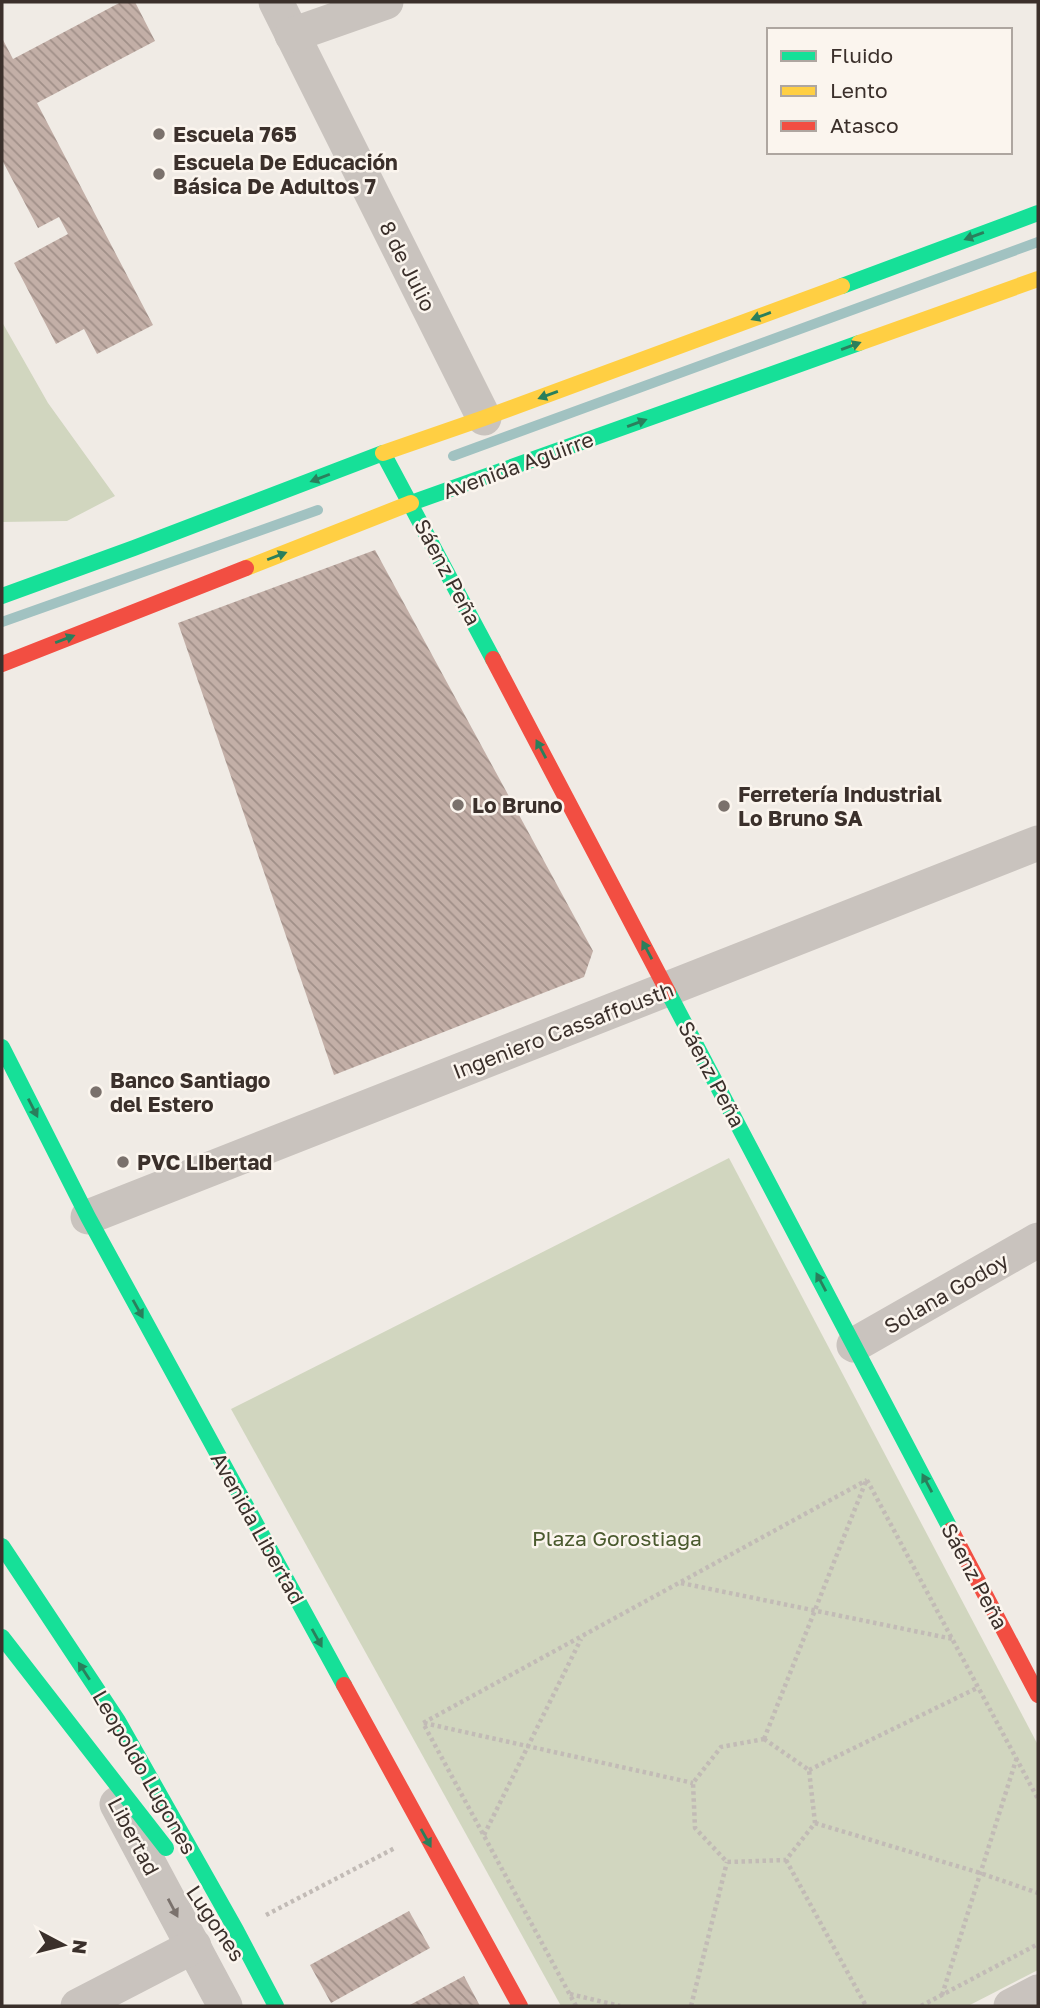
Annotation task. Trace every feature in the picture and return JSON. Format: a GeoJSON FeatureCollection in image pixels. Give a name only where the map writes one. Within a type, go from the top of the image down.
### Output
{"type":"FeatureCollection","features":[{"type":"Feature","properties":{"kind":"main road"},"geometry":{"type":"LineString","coordinates":[[2,596],[1038,213]]}},
{"type":"Feature","properties":{"kind":"main road","name":"Avenida Aguirre"},"geometry":{"type":"LineString","coordinates":[[2,664],[411,503],[1038,279]]}},
{"type":"Feature","properties":{"kind":"main road","name":"Sáenz Peña"},"geometry":{"type":"LineString","coordinates":[[383,453],[1038,1695]]}},
{"type":"Feature","properties":{"kind":"main road"},"geometry":{"type":"LineString","coordinates":[[57,559],[134,548]]}},
{"type":"Feature","properties":{"kind":"main road","name":"Avenida Libertad"},"geometry":{"type":"LineString","coordinates":[[2,1047],[88,1217],[520,2006]]}},
{"type":"Feature","properties":{"kind":"main road","name":"Leopoldo Lugones"},"geometry":{"type":"LineString","coordinates":[[2,1546],[118,1721],[236,1930],[274,2006]]}},
{"type":"Feature","properties":{"kind":"main road","name":"Leopoldo Lugones"},"geometry":{"type":"LineString","coordinates":[[2,1637],[83,1740]]}},
{"type":"Feature","properties":{"kind":"main road"},"geometry":{"type":"LineString","coordinates":[[83,1740],[171,1856]]}},
{"type":"Feature","properties":{"kind":"main road","name":"Lugones"},"geometry":{"type":"LineString","coordinates":[[202,1902],[274,2006]]}},
{"type":"Feature","properties":{"kind":"street","name":"8 de Julio"},"geometry":{"type":"LineString","coordinates":[[276,2],[484,418]]}},
{"type":"Feature","properties":{"kind":"street"},"geometry":{"type":"LineString","coordinates":[[292,36],[386,2]]}},
{"type":"Feature","properties":{"kind":"street","name":"Ingeniero Cassaffousth"},"geometry":{"type":"LineString","coordinates":[[88,1217],[1038,844]]}},
{"type":"Feature","properties":{"kind":"street","name":"Solana Godoy"},"geometry":{"type":"LineString","coordinates":[[854,1345],[1038,1240]]}},
{"type":"Feature","properties":{"kind":"street","name":"Libertad"},"geometry":{"type":"LineString","coordinates":[[83,1740],[225,2006]]}},
{"type":"Feature","properties":{"kind":"street"},"geometry":{"type":"LineString","coordinates":[[78,2006],[194,1946]]}},
{"type":"Feature","properties":{"kind":"street"},"geometry":{"type":"LineString","coordinates":[[1011,2006],[1038,1992]]}},
{"type":"Feature","properties":{"kind":"path"},"geometry":{"type":"LineString","coordinates":[[423,1723],[867,1480]]}},
{"type":"Feature","properties":{"kind":"path"},"geometry":{"type":"LineString","coordinates":[[764,1739],[867,1480]]}},
{"type":"Feature","properties":{"kind":"path"},"geometry":{"type":"LineString","coordinates":[[867,1480],[1038,1799]]}},
{"type":"Feature","properties":{"kind":"path"},"geometry":{"type":"LineString","coordinates":[[681,1582],[953,1639]]}},
{"type":"Feature","properties":{"kind":"path"},"geometry":{"type":"LineString","coordinates":[[484,1835],[582,1636]]}},
{"type":"Feature","properties":{"kind":"path"},"geometry":{"type":"LineString","coordinates":[[809,1769],[979,1687]]}},
{"type":"Feature","properties":{"kind":"path"},"geometry":{"type":"LineString","coordinates":[[423,1723],[692,1783]]}},
{"type":"Feature","properties":{"kind":"path"},"geometry":{"type":"LineString","coordinates":[[423,1723],[576,2006]]}},
{"type":"Feature","properties":{"kind":"path"},"geometry":{"type":"LineString","coordinates":[[764,1739],[809,1769],[815,1824],[786,1860],[727,1862],[695,1828],[692,1783],[721,1747],[764,1739]]}},
{"type":"Feature","properties":{"kind":"path"},"geometry":{"type":"LineString","coordinates":[[942,1995],[1017,1756]]}},
{"type":"Feature","properties":{"kind":"path"},"geometry":{"type":"LineString","coordinates":[[815,1824],[1038,1893]]}},
{"type":"Feature","properties":{"kind":"path"},"geometry":{"type":"LineString","coordinates":[[236,1930],[424,1833]]}},
{"type":"Feature","properties":{"kind":"path"},"geometry":{"type":"LineString","coordinates":[[786,1860],[866,2006]]}},
{"type":"Feature","properties":{"kind":"path"},"geometry":{"type":"LineString","coordinates":[[691,2006],[727,1862]]}},
{"type":"Feature","properties":{"kind":"path"},"geometry":{"type":"LineString","coordinates":[[921,2006],[1038,1944]]}},
{"type":"Feature","properties":{"kind":"path"},"geometry":{"type":"LineString","coordinates":[[569,1994],[620,2006]]}},
{"type":"Feature","properties":{"kind":"green space"},"geometry":{"type":"Polygon","coordinates":[[[2,322],[48,403],[115,496],[67,521],[2,522],[2,322]]]}},
{"type":"Feature","properties":{"kind":"green space","name":"Plaza Gorostiaga"},"geometry":{"type":"Polygon","coordinates":[[[729,1158],[1038,1745],[1038,1970],[968,2006],[561,2006],[231,1409],[729,1158]]]}},
{"type":"Feature","properties":{"kind":"building"},"geometry":{"type":"Polygon","coordinates":[[[121,2],[135,2],[155,41],[37,103],[153,325],[97,354],[84,329],[56,344],[14,263],[68,234],[59,217],[38,228],[2,160],[2,38],[13,59],[121,2]]]}},
{"type":"Feature","properties":{"kind":"building"},"geometry":{"type":"Polygon","coordinates":[[[375,550],[593,951],[584,977],[334,1075],[178,623],[375,550]]]}},
{"type":"Feature","properties":{"kind":"building"},"geometry":{"type":"Polygon","coordinates":[[[409,1911],[430,1948],[331,2003],[310,1965],[409,1911]]]}},
{"type":"Feature","properties":{"kind":"building"},"geometry":{"type":"Polygon","coordinates":[[[464,1976],[480,2006],[408,2006],[464,1976]]]}},
{"type":"Feature","properties":{"kind":"waterway"},"geometry":{"type":"LineString","coordinates":[[453,456],[1038,242]]}},
{"type":"Feature","properties":{"kind":"waterway"},"geometry":{"type":"LineString","coordinates":[[2,622],[318,510]]}},
{"type":"Feature","properties":{"kind":"traffic: fast"},"geometry":{"type":"LineString","coordinates":[[842,286],[1038,213]]}},
{"type":"Feature","properties":{"kind":"traffic: fast"},"geometry":{"type":"LineString","coordinates":[[411,503],[859,343]]}},
{"type":"Feature","properties":{"kind":"traffic: fast"},"geometry":{"type":"LineString","coordinates":[[2,596],[383,453],[493,659]]}},
{"type":"Feature","properties":{"kind":"traffic: fast"},"geometry":{"type":"LineString","coordinates":[[668,992],[951,1530]]}},
{"type":"Feature","properties":{"kind":"traffic: fast"},"geometry":{"type":"LineString","coordinates":[[2,1047],[88,1217],[344,1685]]}},
{"type":"Feature","properties":{"kind":"traffic: fast"},"geometry":{"type":"LineString","coordinates":[[2,1546],[118,1721],[276,2006]]}},
{"type":"Feature","properties":{"kind":"traffic: fast"},"geometry":{"type":"LineString","coordinates":[[2,1637],[166,1848]]}},
{"type":"Feature","properties":{"kind":"traffic: slow"},"geometry":{"type":"LineString","coordinates":[[859,343],[1038,279]]}},
{"type":"Feature","properties":{"kind":"traffic: slow"},"geometry":{"type":"LineString","coordinates":[[383,453],[842,286]]}},
{"type":"Feature","properties":{"kind":"traffic: slow"},"geometry":{"type":"LineString","coordinates":[[246,568],[411,503]]}},
{"type":"Feature","properties":{"kind":"traffic: jam"},"geometry":{"type":"LineString","coordinates":[[2,664],[246,568]]}},
{"type":"Feature","properties":{"kind":"traffic: jam"},"geometry":{"type":"LineString","coordinates":[[493,659],[668,992]]}},
{"type":"Feature","properties":{"kind":"traffic: jam"},"geometry":{"type":"LineString","coordinates":[[951,1530],[1038,1695]]}},
{"type":"Feature","properties":{"kind":"traffic: jam"},"geometry":{"type":"LineString","coordinates":[[344,1685],[520,2006]]}},
{"type":"Feature","properties":{"kind":"place","name":"Escuela 765"},"geometry":{"type":"Point","coordinates":[159,134]}},
{"type":"Feature","properties":{"kind":"place","name":"Escuela De Educación Básica De Adultos 7"},"geometry":{"type":"Point","coordinates":[159,174]}},
{"type":"Feature","properties":{"kind":"place","name":"Lo Bruno"},"geometry":{"type":"Point","coordinates":[458,805]}},
{"type":"Feature","properties":{"kind":"place","name":"Ferretería Industrial Lo Bruno SA"},"geometry":{"type":"Point","coordinates":[724,806]}},
{"type":"Feature","properties":{"kind":"place","name":"Banco Santiago del Estero"},"geometry":{"type":"Point","coordinates":[96,1092]}},
{"type":"Feature","properties":{"kind":"place","name":"PVC LIbertad"},"geometry":{"type":"Point","coordinates":[123,1162]}}]}
